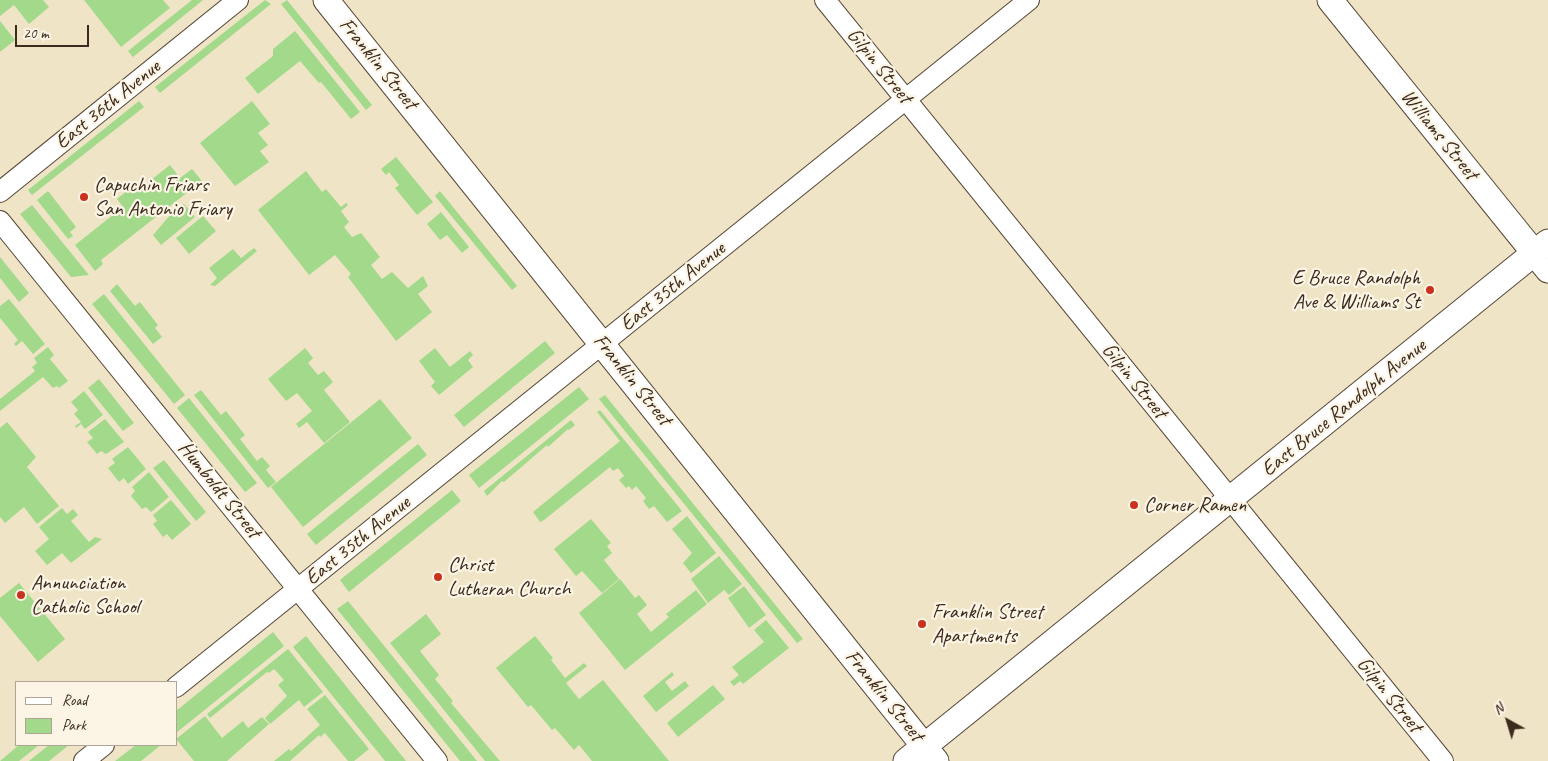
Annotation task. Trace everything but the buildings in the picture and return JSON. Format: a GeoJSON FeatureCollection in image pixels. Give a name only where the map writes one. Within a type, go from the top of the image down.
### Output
{"type":"FeatureCollection","features":[{"type":"Feature","properties":{"kind":"street","name":"East 36th Avenue"},"geometry":{"type":"LineString","coordinates":[[0,192],[238,0]]}},
{"type":"Feature","properties":{"kind":"street","name":"Franklin Street"},"geometry":{"type":"LineString","coordinates":[[326,0],[603,344],[922,756]]}},
{"type":"Feature","properties":{"kind":"street","name":"Gilpin Street"},"geometry":{"type":"LineString","coordinates":[[825,0],[1442,761]]}},
{"type":"Feature","properties":{"kind":"street","name":"East 35th Avenue"},"geometry":{"type":"LineString","coordinates":[[178,685],[1029,0]]}},
{"type":"Feature","properties":{"kind":"street","name":"Williams Street"},"geometry":{"type":"LineString","coordinates":[[1330,0],[1543,255]]}},
{"type":"Feature","properties":{"kind":"street","name":"Humboldt Street"},"geometry":{"type":"LineString","coordinates":[[0,221],[436,761]]}},
{"type":"Feature","properties":{"kind":"street","name":"East Bruce Randolph Avenue"},"geometry":{"type":"LineString","coordinates":[[922,756],[1230,500],[1543,255]]}},
{"type":"Feature","properties":{"kind":"street"},"geometry":{"type":"LineString","coordinates":[[84,761],[103,746]]}},
{"type":"Feature","properties":{"kind":"green space"},"geometry":{"type":"Polygon","coordinates":[[[0,0],[43,0],[49,7],[29,24],[14,5],[0,16],[0,0]]]}},
{"type":"Feature","properties":{"kind":"green space"},"geometry":{"type":"Polygon","coordinates":[[[84,0],[163,0],[170,8],[121,47],[84,0]]]}},
{"type":"Feature","properties":{"kind":"green space"},"geometry":{"type":"Polygon","coordinates":[[[192,0],[203,0],[133,57],[128,51],[192,0]]]}},
{"type":"Feature","properties":{"kind":"green space"},"geometry":{"type":"Polygon","coordinates":[[[265,0],[271,4],[160,93],[155,87],[265,0]]]}},
{"type":"Feature","properties":{"kind":"green space"},"geometry":{"type":"Polygon","coordinates":[[[287,0],[372,105],[366,110],[281,4],[287,0]]]}},
{"type":"Feature","properties":{"kind":"green space"},"geometry":{"type":"Polygon","coordinates":[[[0,21],[15,40],[0,52],[0,21]]]}},
{"type":"Feature","properties":{"kind":"green space"},"geometry":{"type":"Polygon","coordinates":[[[295,31],[360,112],[351,119],[321,82],[319,83],[300,61],[258,94],[245,78],[273,56],[273,49],[295,31]]]}},
{"type":"Feature","properties":{"kind":"green space"},"geometry":{"type":"Polygon","coordinates":[[[139,101],[144,107],[32,195],[28,190],[139,101]]]}},
{"type":"Feature","properties":{"kind":"green space"},"geometry":{"type":"Polygon","coordinates":[[[252,101],[270,124],[258,133],[268,145],[260,151],[269,162],[235,186],[200,143],[252,101]]]}},
{"type":"Feature","properties":{"kind":"green space"},"geometry":{"type":"Polygon","coordinates":[[[396,157],[433,202],[417,215],[395,188],[399,185],[389,172],[386,175],[381,169],[396,157]]]}},
{"type":"Feature","properties":{"kind":"green space"},"geometry":{"type":"Polygon","coordinates":[[[170,165],[180,178],[192,169],[202,181],[101,260],[103,264],[95,271],[75,245],[123,207],[117,199],[133,186],[137,191],[170,165]]]}},
{"type":"Feature","properties":{"kind":"green space"},"geometry":{"type":"Polygon","coordinates":[[[306,171],[322,192],[326,189],[341,207],[346,203],[348,205],[341,211],[349,222],[344,227],[352,237],[361,233],[380,257],[371,265],[382,279],[392,272],[408,288],[423,276],[428,286],[418,294],[432,312],[396,341],[348,277],[351,274],[335,255],[309,275],[258,210],[306,171]]]}},
{"type":"Feature","properties":{"kind":"green space"},"geometry":{"type":"Polygon","coordinates":[[[48,191],[76,227],[70,232],[73,236],[68,239],[37,200],[48,191]]]}},
{"type":"Feature","properties":{"kind":"green space"},"geometry":{"type":"Polygon","coordinates":[[[440,191],[517,286],[512,290],[435,196],[440,191]]]}},
{"type":"Feature","properties":{"kind":"green space"},"geometry":{"type":"Polygon","coordinates":[[[184,204],[195,217],[161,245],[153,235],[177,207],[184,204]]]}},
{"type":"Feature","properties":{"kind":"green space"},"geometry":{"type":"Polygon","coordinates":[[[32,205],[89,275],[71,277],[20,214],[32,205]]]}},
{"type":"Feature","properties":{"kind":"green space"},"geometry":{"type":"Polygon","coordinates":[[[441,212],[469,247],[462,253],[447,235],[440,240],[427,224],[441,212]]]}},
{"type":"Feature","properties":{"kind":"green space"},"geometry":{"type":"Polygon","coordinates":[[[203,216],[216,231],[189,254],[176,238],[203,216]]]}},
{"type":"Feature","properties":{"kind":"green space"},"geometry":{"type":"Polygon","coordinates":[[[254,248],[257,251],[215,286],[210,285],[217,278],[209,268],[233,249],[241,258],[254,248]]]}},
{"type":"Feature","properties":{"kind":"green space"},"geometry":{"type":"Polygon","coordinates":[[[0,257],[29,293],[19,302],[0,278],[0,257]]]}},
{"type":"Feature","properties":{"kind":"green space"},"geometry":{"type":"Polygon","coordinates":[[[117,284],[135,306],[140,302],[158,325],[155,328],[162,337],[153,344],[110,291],[117,284]]]}},
{"type":"Feature","properties":{"kind":"green space"},"geometry":{"type":"Polygon","coordinates":[[[104,294],[185,395],[174,404],[92,304],[104,294]]]}},
{"type":"Feature","properties":{"kind":"green space"},"geometry":{"type":"Polygon","coordinates":[[[9,299],[45,344],[33,354],[22,341],[16,346],[14,344],[18,340],[0,318],[0,306],[9,299]]]}},
{"type":"Feature","properties":{"kind":"green space"},"geometry":{"type":"Polygon","coordinates":[[[545,341],[555,353],[464,427],[454,415],[545,341]]]}},
{"type":"Feature","properties":{"kind":"green space"},"geometry":{"type":"Polygon","coordinates":[[[48,347],[54,355],[50,359],[68,381],[59,388],[57,386],[53,388],[43,377],[0,411],[0,399],[35,371],[32,367],[37,363],[34,358],[48,347]]]}},
{"type":"Feature","properties":{"kind":"green space"},"geometry":{"type":"Polygon","coordinates":[[[305,348],[313,358],[308,363],[318,375],[324,371],[333,382],[324,390],[350,422],[324,443],[307,422],[299,428],[296,424],[312,411],[297,393],[286,401],[268,379],[305,348]]]}},
{"type":"Feature","properties":{"kind":"green space"},"geometry":{"type":"Polygon","coordinates":[[[435,348],[450,367],[470,351],[473,355],[468,360],[473,367],[439,395],[431,386],[435,382],[419,361],[435,348]]]}},
{"type":"Feature","properties":{"kind":"green space"},"geometry":{"type":"Polygon","coordinates":[[[99,379],[134,423],[123,431],[88,388],[99,379]]]}},
{"type":"Feature","properties":{"kind":"green space"},"geometry":{"type":"Polygon","coordinates":[[[579,387],[589,399],[479,488],[469,475],[579,387]]]}},
{"type":"Feature","properties":{"kind":"green space"},"geometry":{"type":"Polygon","coordinates":[[[201,390],[221,415],[226,411],[245,435],[240,439],[257,461],[262,457],[270,466],[266,470],[276,482],[268,488],[194,395],[201,390]]]}},
{"type":"Feature","properties":{"kind":"green space"},"geometry":{"type":"Polygon","coordinates":[[[84,391],[103,415],[85,429],[81,424],[76,428],[75,426],[81,422],[74,414],[78,410],[71,402],[84,391]]]}},
{"type":"Feature","properties":{"kind":"green space"},"geometry":{"type":"Polygon","coordinates":[[[605,395],[803,639],[797,643],[599,399],[605,395]]]}},
{"type":"Feature","properties":{"kind":"green space"},"geometry":{"type":"Polygon","coordinates":[[[189,398],[257,483],[245,492],[177,408],[189,398]]]}},
{"type":"Feature","properties":{"kind":"green space"},"geometry":{"type":"Polygon","coordinates":[[[380,399],[412,438],[303,527],[271,487],[380,399]]]}},
{"type":"Feature","properties":{"kind":"green space"},"geometry":{"type":"Polygon","coordinates":[[[600,410],[682,511],[667,522],[654,506],[649,509],[643,501],[646,498],[636,486],[632,490],[629,486],[626,488],[619,480],[624,476],[618,468],[613,471],[610,467],[544,520],[540,522],[533,512],[620,441],[597,412],[600,410]]]}},
{"type":"Feature","properties":{"kind":"green space"},"geometry":{"type":"Polygon","coordinates":[[[105,419],[124,442],[106,454],[101,451],[97,454],[87,442],[93,438],[88,432],[105,419]]]}},
{"type":"Feature","properties":{"kind":"green space"},"geometry":{"type":"Polygon","coordinates":[[[571,420],[575,425],[548,447],[547,445],[504,482],[502,481],[487,496],[484,491],[571,420]]]}},
{"type":"Feature","properties":{"kind":"green space"},"geometry":{"type":"Polygon","coordinates":[[[7,422],[36,457],[27,467],[59,506],[37,524],[24,507],[5,523],[0,517],[0,428],[7,422]]]}},
{"type":"Feature","properties":{"kind":"green space"},"geometry":{"type":"Polygon","coordinates":[[[418,444],[427,455],[316,545],[307,534],[418,444]]]}},
{"type":"Feature","properties":{"kind":"green space"},"geometry":{"type":"Polygon","coordinates":[[[128,447],[146,469],[128,484],[124,478],[119,482],[108,468],[115,463],[112,459],[128,447]]]}},
{"type":"Feature","properties":{"kind":"green space"},"geometry":{"type":"Polygon","coordinates":[[[164,460],[206,512],[196,521],[153,468],[164,460]]]}},
{"type":"Feature","properties":{"kind":"green space"},"geometry":{"type":"Polygon","coordinates":[[[149,472],[169,497],[151,512],[146,507],[142,509],[131,496],[135,491],[132,487],[149,472]]]}},
{"type":"Feature","properties":{"kind":"green space"},"geometry":{"type":"Polygon","coordinates":[[[452,490],[461,501],[349,592],[340,580],[452,490]]]}},
{"type":"Feature","properties":{"kind":"green space"},"geometry":{"type":"Polygon","coordinates":[[[171,500],[191,524],[172,540],[167,534],[163,537],[153,524],[157,521],[153,515],[171,500]]]}},
{"type":"Feature","properties":{"kind":"green space"},"geometry":{"type":"Polygon","coordinates":[[[62,508],[67,514],[73,509],[78,515],[71,521],[89,542],[95,537],[102,539],[71,563],[62,553],[47,565],[35,551],[49,539],[39,527],[62,508]]]}},
{"type":"Feature","properties":{"kind":"green space"},"geometry":{"type":"Polygon","coordinates":[[[687,516],[716,553],[691,573],[683,563],[692,553],[672,529],[687,516]]]}},
{"type":"Feature","properties":{"kind":"green space"},"geometry":{"type":"Polygon","coordinates":[[[591,519],[611,543],[607,546],[612,553],[604,560],[619,579],[602,593],[582,571],[576,576],[554,549],[591,519]]]}},
{"type":"Feature","properties":{"kind":"green space"},"geometry":{"type":"Polygon","coordinates":[[[719,556],[742,584],[729,595],[724,590],[708,603],[691,579],[719,556]]]}},
{"type":"Feature","properties":{"kind":"green space"},"geometry":{"type":"Polygon","coordinates":[[[620,579],[635,598],[639,595],[647,605],[637,614],[651,632],[669,617],[666,614],[696,590],[707,604],[625,670],[579,613],[620,579]]]}},
{"type":"Feature","properties":{"kind":"green space"},"geometry":{"type":"Polygon","coordinates":[[[19,583],[65,639],[38,662],[0,616],[0,598],[19,583]]]}},
{"type":"Feature","properties":{"kind":"green space"},"geometry":{"type":"Polygon","coordinates":[[[744,586],[766,615],[749,628],[728,598],[744,586]]]}},
{"type":"Feature","properties":{"kind":"green space"},"geometry":{"type":"Polygon","coordinates":[[[348,601],[477,761],[460,761],[337,609],[348,601]]]}},
{"type":"Feature","properties":{"kind":"green space"},"geometry":{"type":"Polygon","coordinates":[[[426,614],[441,634],[420,651],[439,675],[435,679],[453,701],[451,703],[500,761],[485,761],[390,643],[426,614]]]}},
{"type":"Feature","properties":{"kind":"green space"},"geometry":{"type":"Polygon","coordinates":[[[766,620],[789,648],[743,684],[740,681],[734,686],[730,682],[739,675],[732,667],[764,642],[754,630],[766,620]]]}},
{"type":"Feature","properties":{"kind":"green space"},"geometry":{"type":"Polygon","coordinates":[[[273,632],[284,646],[178,731],[178,709],[273,632]]]}},
{"type":"Feature","properties":{"kind":"green space"},"geometry":{"type":"Polygon","coordinates":[[[306,636],[406,761],[385,761],[293,647],[306,636]]]}},
{"type":"Feature","properties":{"kind":"green space"},"geometry":{"type":"Polygon","coordinates":[[[535,636],[553,658],[551,660],[565,678],[584,663],[587,666],[566,683],[579,699],[603,680],[669,761],[592,761],[579,745],[574,750],[555,728],[552,730],[531,705],[528,707],[496,668],[535,636]]]}},
{"type":"Feature","properties":{"kind":"green space"},"geometry":{"type":"Polygon","coordinates":[[[288,649],[323,692],[304,707],[299,700],[270,724],[265,718],[287,696],[278,685],[284,680],[274,669],[269,673],[267,672],[210,718],[207,714],[288,649]]]}},
{"type":"Feature","properties":{"kind":"green space"},"geometry":{"type":"Polygon","coordinates":[[[672,672],[674,675],[665,682],[672,691],[685,681],[689,686],[656,712],[643,696],[672,672]]]}},
{"type":"Feature","properties":{"kind":"green space"},"geometry":{"type":"Polygon","coordinates":[[[713,685],[725,699],[678,737],[667,723],[713,685]]]}},
{"type":"Feature","properties":{"kind":"green space"},"geometry":{"type":"Polygon","coordinates":[[[325,695],[369,749],[354,761],[348,761],[325,733],[320,737],[319,735],[290,761],[274,761],[289,749],[291,751],[320,725],[307,709],[325,695]]]}},
{"type":"Feature","properties":{"kind":"green space"},"geometry":{"type":"Polygon","coordinates":[[[205,716],[222,738],[243,721],[248,728],[262,717],[269,724],[227,761],[194,761],[178,741],[178,737],[205,716]]]}},
{"type":"Feature","properties":{"kind":"green space"},"geometry":{"type":"Polygon","coordinates":[[[18,746],[38,746],[19,761],[0,761],[18,746]]]}},
{"type":"Feature","properties":{"kind":"green space"},"geometry":{"type":"Polygon","coordinates":[[[48,746],[68,746],[49,761],[29,761],[48,746]]]}},
{"type":"Feature","properties":{"kind":"green space"},"geometry":{"type":"Polygon","coordinates":[[[135,746],[160,746],[141,761],[115,761],[135,746]]]}},
{"type":"Feature","properties":{"kind":"place","name":"Capuchin Friars San Antonio Friary"},"geometry":{"type":"Point","coordinates":[84,197]}},
{"type":"Feature","properties":{"kind":"place","name":"E Bruce Randolph Ave & Williams St"},"geometry":{"type":"Point","coordinates":[1430,290]}},
{"type":"Feature","properties":{"kind":"place","name":"Corner Ramen"},"geometry":{"type":"Point","coordinates":[1134,505]}},
{"type":"Feature","properties":{"kind":"place","name":"Christ Lutheran Church"},"geometry":{"type":"Point","coordinates":[438,577]}},
{"type":"Feature","properties":{"kind":"place","name":"Annunciation Catholic School"},"geometry":{"type":"Point","coordinates":[21,595]}},
{"type":"Feature","properties":{"kind":"place","name":"Franklin Street Apartments"},"geometry":{"type":"Point","coordinates":[922,624]}}]}
